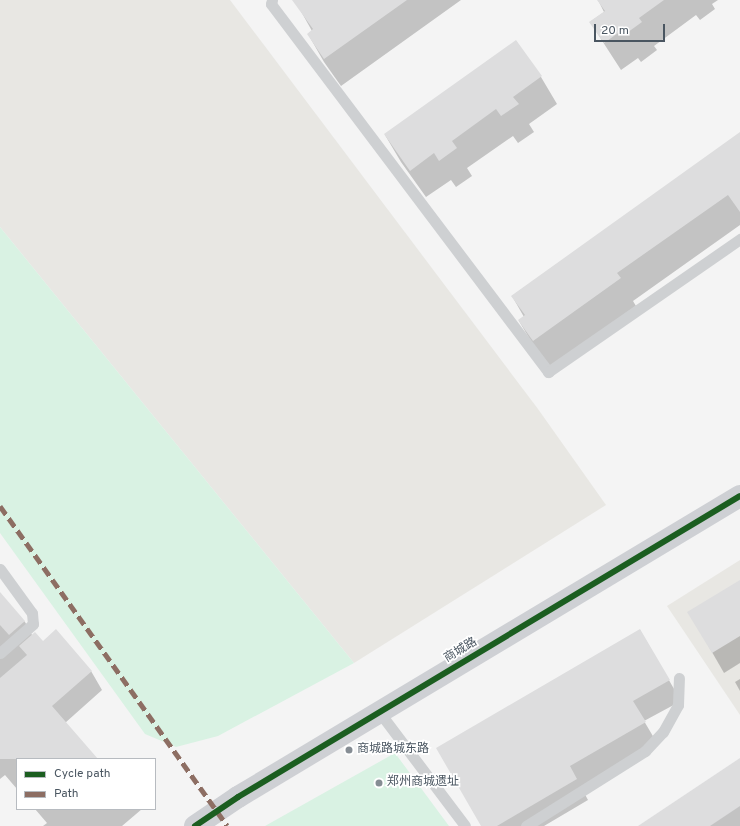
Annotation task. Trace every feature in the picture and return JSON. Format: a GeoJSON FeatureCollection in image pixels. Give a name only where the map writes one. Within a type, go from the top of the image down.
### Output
{"type":"FeatureCollection","features":[{"type":"Feature","properties":{"kind":"street","name":"商城路"},"geometry":{"type":"LineString","coordinates":[[195,826],[238,797],[740,496]]}},
{"type":"Feature","properties":{"kind":"lane"},"geometry":{"type":"LineString","coordinates":[[272,0],[271,4],[548,372],[740,239]]}},
{"type":"Feature","properties":{"kind":"lane"},"geometry":{"type":"LineString","coordinates":[[0,568],[32,613],[34,624],[0,653]]}},
{"type":"Feature","properties":{"kind":"lane"},"geometry":{"type":"LineString","coordinates":[[526,826],[644,751],[663,732],[678,705],[679,678]]}},
{"type":"Feature","properties":{"kind":"lane"},"geometry":{"type":"LineString","coordinates":[[380,712],[464,826]]}},
{"type":"Feature","properties":{"kind":"shaded area"},"geometry":{"type":"Polygon","coordinates":[[[0,0],[230,0],[538,409],[606,505],[354,663],[0,227],[0,0]]]}},
{"type":"Feature","properties":{"kind":"shaded area"},"geometry":{"type":"Polygon","coordinates":[[[740,560],[740,715],[667,606],[740,560]]]}},
{"type":"Feature","properties":{"kind":"green space"},"geometry":{"type":"Polygon","coordinates":[[[0,227],[354,663],[218,736],[176,747],[145,734],[0,533],[0,227]]]}},
{"type":"Feature","properties":{"kind":"green space"},"geometry":{"type":"Polygon","coordinates":[[[395,753],[449,826],[265,826],[395,753]]]}},
{"type":"Feature","properties":{"kind":"building"},"geometry":{"type":"Polygon","coordinates":[[[292,0],[407,0],[324,59],[307,34],[313,29],[292,0]]]}},
{"type":"Feature","properties":{"kind":"building"},"geometry":{"type":"Polygon","coordinates":[[[597,0],[664,0],[639,18],[642,22],[624,35],[621,31],[604,43],[589,22],[605,11],[597,0]]]}},
{"type":"Feature","properties":{"kind":"building"},"geometry":{"type":"Polygon","coordinates":[[[516,40],[542,76],[513,97],[519,104],[501,116],[496,109],[452,141],[457,148],[439,161],[434,153],[410,171],[384,134],[516,40]]]}},
{"type":"Feature","properties":{"kind":"building"},"geometry":{"type":"Polygon","coordinates":[[[740,132],[740,212],[728,195],[617,273],[621,278],[533,341],[518,320],[525,315],[511,296],[740,132]]]}},
{"type":"Feature","properties":{"kind":"building"},"geometry":{"type":"Polygon","coordinates":[[[740,580],[740,636],[712,653],[687,612],[740,580]]]}},
{"type":"Feature","properties":{"kind":"building"},"geometry":{"type":"Polygon","coordinates":[[[0,592],[25,621],[9,635],[0,625],[0,592]]]}},
{"type":"Feature","properties":{"kind":"building"},"geometry":{"type":"Polygon","coordinates":[[[56,629],[92,671],[52,706],[97,758],[0,759],[0,678],[27,655],[19,646],[35,632],[43,641],[56,629]]]}},
{"type":"Feature","properties":{"kind":"building"},"geometry":{"type":"Polygon","coordinates":[[[640,629],[670,680],[633,701],[646,722],[570,766],[577,779],[497,826],[481,826],[436,748],[640,629]]]}},
{"type":"Feature","properties":{"kind":"building"},"geometry":{"type":"Polygon","coordinates":[[[740,758],[740,806],[710,826],[638,826],[740,758]]]}},
{"type":"Feature","properties":{"kind":"marked path"},"geometry":{"type":"LineString","coordinates":[[0,506],[227,826]]}},
{"type":"Feature","properties":{"kind":"cycle path"},"geometry":{"type":"LineString","coordinates":[[195,826],[238,797],[740,496]]}},
{"type":"Feature","properties":{"kind":"place","name":"商城路城东路"},"geometry":{"type":"Point","coordinates":[349,750]}},
{"type":"Feature","properties":{"kind":"place","name":"郑州商城遗址"},"geometry":{"type":"Point","coordinates":[379,783]}}]}
